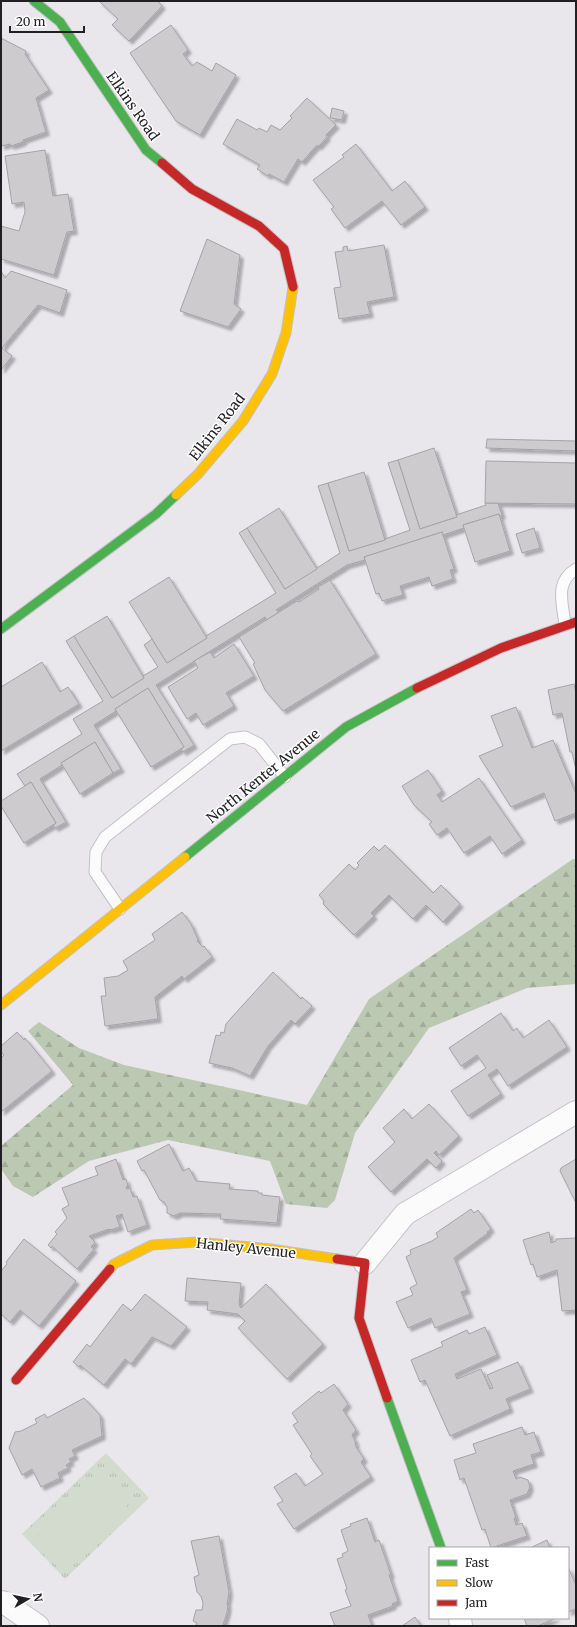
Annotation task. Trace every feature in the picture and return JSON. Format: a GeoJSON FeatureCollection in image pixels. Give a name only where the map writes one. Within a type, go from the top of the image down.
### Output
{"type":"FeatureCollection","features":[{"type":"Feature","properties":{"kind":"street","name":"Elkins Road"},"geometry":{"type":"LineString","coordinates":[[1,629],[156,514],[198,474],[243,421],[272,374],[286,334],[294,289],[284,249],[259,226],[192,189],[146,150],[60,22],[34,1]]}},
{"type":"Feature","properties":{"kind":"street","name":"North Kenter Avenue"},"geometry":{"type":"LineString","coordinates":[[1,1005],[346,727],[426,683],[501,648],[571,624]]}},
{"type":"Feature","properties":{"kind":"street"},"geometry":{"type":"LineString","coordinates":[[440,1547],[370,1354],[360,1318],[364,1263],[405,1214],[576,1112]]}},
{"type":"Feature","properties":{"kind":"street","name":"Hanley Avenue"},"geometry":{"type":"LineString","coordinates":[[16,1380],[114,1264],[152,1246],[198,1242],[271,1249],[364,1263]]}},
{"type":"Feature","properties":{"kind":"street"},"geometry":{"type":"LineString","coordinates":[[1,1602],[5,1603],[38,1626]]}},
{"type":"Feature","properties":{"kind":"lane"},"geometry":{"type":"LineString","coordinates":[[571,624],[561,589],[564,579],[575,569]]}},
{"type":"Feature","properties":{"kind":"lane"},"geometry":{"type":"LineString","coordinates":[[120,909],[95,872],[96,852],[105,837],[230,739],[245,737],[259,744],[285,777]]}},
{"type":"Feature","properties":{"kind":"green space"},"geometry":{"type":"Polygon","coordinates":[[[573,859],[576,859],[576,984],[527,988],[429,1028],[355,1133],[335,1200],[327,1208],[286,1204],[270,1161],[168,1140],[89,1161],[33,1197],[13,1186],[1,1169],[1,1146],[73,1085],[28,1031],[39,1022],[79,1048],[124,1065],[307,1105],[369,999],[573,859]]]}},
{"type":"Feature","properties":{"kind":"green space"},"geometry":{"type":"Polygon","coordinates":[[[106,1453],[149,1498],[65,1579],[22,1534],[106,1453]]]}},
{"type":"Feature","properties":{"kind":"green space"},"geometry":{"type":"Polygon","coordinates":[[[97,1475],[128,1505],[66,1568],[36,1537],[97,1475]]]}},
{"type":"Feature","properties":{"kind":"building"},"geometry":{"type":"Polygon","coordinates":[[[99,1],[158,1],[162,6],[129,41],[112,25],[118,19],[99,1]]]}},
{"type":"Feature","properties":{"kind":"building"},"geometry":{"type":"Polygon","coordinates":[[[171,25],[188,50],[183,54],[192,66],[197,62],[212,71],[216,63],[236,75],[200,135],[176,121],[130,53],[171,25]]]}},
{"type":"Feature","properties":{"kind":"building"},"geometry":{"type":"Polygon","coordinates":[[[1,38],[26,51],[25,54],[49,90],[36,98],[46,132],[11,146],[10,144],[1,146],[1,38]]]}},
{"type":"Feature","properties":{"kind":"building"},"geometry":{"type":"Polygon","coordinates":[[[307,98],[336,125],[326,135],[327,137],[318,147],[317,145],[302,162],[298,159],[284,182],[269,174],[268,176],[257,169],[260,165],[223,144],[237,119],[257,130],[259,128],[267,132],[271,125],[280,130],[292,118],[290,116],[307,98]]]}},
{"type":"Feature","properties":{"kind":"building"},"geometry":{"type":"Polygon","coordinates":[[[332,108],[344,111],[342,120],[330,118],[332,108]]]}},
{"type":"Feature","properties":{"kind":"building"},"geometry":{"type":"Polygon","coordinates":[[[356,144],[392,191],[405,181],[425,207],[401,225],[382,201],[345,228],[331,209],[334,207],[313,180],[344,157],[342,155],[356,144]]]}},
{"type":"Feature","properties":{"kind":"building"},"geometry":{"type":"Polygon","coordinates":[[[45,150],[53,196],[68,194],[74,231],[67,232],[54,275],[1,259],[1,226],[19,231],[25,212],[24,202],[12,204],[5,156],[45,150]]]}},
{"type":"Feature","properties":{"kind":"building"},"geometry":{"type":"Polygon","coordinates":[[[207,239],[240,255],[234,304],[241,309],[228,327],[180,311],[207,239]]]}},
{"type":"Feature","properties":{"kind":"building"},"geometry":{"type":"Polygon","coordinates":[[[384,245],[394,297],[367,302],[370,314],[339,319],[334,288],[341,287],[335,252],[343,251],[343,247],[347,246],[348,251],[384,245]]]}},
{"type":"Feature","properties":{"kind":"building"},"geometry":{"type":"Polygon","coordinates":[[[1,271],[5,278],[11,271],[67,290],[60,313],[38,305],[2,348],[12,356],[1,370],[1,271]]]}},
{"type":"Feature","properties":{"kind":"building"},"geometry":{"type":"Polygon","coordinates":[[[487,439],[576,441],[576,451],[486,448],[487,439]]]}},
{"type":"Feature","properties":{"kind":"building"},"geometry":{"type":"Polygon","coordinates":[[[434,448],[457,517],[420,529],[398,460],[434,448]]]}},
{"type":"Feature","properties":{"kind":"building"},"geometry":{"type":"Polygon","coordinates":[[[398,460],[420,529],[457,517],[456,515],[486,505],[485,503],[498,503],[502,515],[499,517],[499,514],[463,525],[464,528],[443,535],[442,532],[364,557],[365,560],[347,565],[276,610],[279,612],[267,620],[265,617],[156,685],[194,745],[183,752],[181,749],[184,747],[148,688],[115,709],[116,711],[94,725],[121,769],[113,773],[95,742],[61,763],[62,765],[40,779],[66,822],[55,828],[53,825],[56,823],[31,782],[25,786],[17,774],[82,734],[73,719],[103,701],[66,641],[74,636],[112,698],[144,678],[143,676],[158,667],[144,645],[152,639],[167,663],[207,638],[206,636],[276,593],[239,533],[247,528],[285,589],[340,553],[318,486],[328,483],[349,551],[385,540],[410,530],[388,463],[398,460]]]}},
{"type":"Feature","properties":{"kind":"building"},"geometry":{"type":"Polygon","coordinates":[[[486,461],[576,463],[576,504],[485,503],[486,461]]]}},
{"type":"Feature","properties":{"kind":"building"},"geometry":{"type":"Polygon","coordinates":[[[364,472],[385,540],[349,551],[328,483],[364,472]]]}},
{"type":"Feature","properties":{"kind":"building"},"geometry":{"type":"Polygon","coordinates":[[[279,508],[317,569],[285,589],[247,528],[279,508]]]}},
{"type":"Feature","properties":{"kind":"building"},"geometry":{"type":"Polygon","coordinates":[[[499,514],[510,551],[475,562],[463,525],[499,514]]]}},
{"type":"Feature","properties":{"kind":"building"},"geometry":{"type":"Polygon","coordinates":[[[534,528],[540,548],[522,553],[516,534],[534,528]]]}},
{"type":"Feature","properties":{"kind":"building"},"geometry":{"type":"Polygon","coordinates":[[[442,532],[454,569],[450,570],[453,579],[432,586],[429,577],[400,586],[403,595],[382,601],[379,593],[376,594],[364,557],[442,532]]]}},
{"type":"Feature","properties":{"kind":"building"},"geometry":{"type":"Polygon","coordinates":[[[169,577],[207,638],[167,663],[129,602],[169,577]]]}},
{"type":"Feature","properties":{"kind":"building"},"geometry":{"type":"Polygon","coordinates":[[[330,580],[376,654],[283,711],[265,690],[253,664],[255,663],[239,637],[297,601],[299,602],[319,589],[318,587],[330,580]]]}},
{"type":"Feature","properties":{"kind":"building"},"geometry":{"type":"Polygon","coordinates":[[[107,616],[144,678],[112,698],[74,636],[107,616]]]}},
{"type":"Feature","properties":{"kind":"building"},"geometry":{"type":"Polygon","coordinates":[[[234,644],[254,676],[226,693],[234,706],[203,725],[196,713],[187,719],[168,687],[198,668],[194,661],[210,652],[214,658],[234,644]]]}},
{"type":"Feature","properties":{"kind":"building"},"geometry":{"type":"Polygon","coordinates":[[[42,662],[60,692],[68,687],[79,704],[1,751],[1,687],[42,662]]]}},
{"type":"Feature","properties":{"kind":"building"},"geometry":{"type":"Polygon","coordinates":[[[574,684],[576,693],[576,770],[572,752],[570,752],[562,713],[553,715],[548,690],[574,684]]]}},
{"type":"Feature","properties":{"kind":"building"},"geometry":{"type":"Polygon","coordinates":[[[148,688],[184,747],[151,767],[115,709],[148,688]]]}},
{"type":"Feature","properties":{"kind":"building"},"geometry":{"type":"Polygon","coordinates":[[[516,707],[532,748],[553,740],[576,794],[576,813],[555,821],[544,793],[511,807],[479,756],[503,746],[491,716],[516,707]]]}},
{"type":"Feature","properties":{"kind":"building"},"geometry":{"type":"Polygon","coordinates":[[[95,742],[113,773],[80,794],[61,763],[95,742]]]}},
{"type":"Feature","properties":{"kind":"building"},"geometry":{"type":"Polygon","coordinates":[[[428,770],[442,791],[437,795],[442,802],[479,778],[522,840],[502,854],[490,836],[464,853],[447,828],[437,835],[429,824],[432,822],[414,805],[402,786],[428,770]]]}},
{"type":"Feature","properties":{"kind":"building"},"geometry":{"type":"Polygon","coordinates":[[[31,782],[56,823],[24,843],[1,806],[1,801],[31,782]]]}},
{"type":"Feature","properties":{"kind":"building"},"geometry":{"type":"Polygon","coordinates":[[[385,845],[433,893],[441,885],[460,904],[443,922],[426,905],[413,919],[389,895],[371,913],[374,916],[354,935],[323,904],[324,901],[319,895],[349,864],[355,870],[359,865],[357,863],[374,846],[379,851],[385,845]]]}},
{"type":"Feature","properties":{"kind":"building"},"geometry":{"type":"Polygon","coordinates":[[[182,912],[191,924],[198,940],[197,941],[203,947],[204,946],[212,957],[184,979],[182,976],[155,997],[158,1019],[105,1026],[101,996],[106,996],[104,978],[118,976],[128,970],[123,961],[155,940],[152,934],[182,912]]]}},
{"type":"Feature","properties":{"kind":"building"},"geometry":{"type":"Polygon","coordinates":[[[273,972],[301,999],[302,997],[312,1006],[295,1024],[291,1020],[268,1046],[250,1076],[232,1068],[209,1063],[216,1035],[220,1036],[221,1032],[224,1033],[226,1024],[273,972]]]}},
{"type":"Feature","properties":{"kind":"building"},"geometry":{"type":"Polygon","coordinates":[[[501,1013],[513,1031],[517,1028],[523,1038],[549,1020],[567,1047],[508,1086],[497,1069],[488,1075],[501,1094],[468,1116],[451,1091],[486,1068],[477,1055],[461,1066],[449,1048],[501,1013]]]}},
{"type":"Feature","properties":{"kind":"building"},"geometry":{"type":"Polygon","coordinates":[[[17,1032],[24,1040],[25,1038],[52,1071],[1,1112],[1,1058],[4,1055],[1,1052],[1,1046],[17,1032]]]}},
{"type":"Feature","properties":{"kind":"building"},"geometry":{"type":"Polygon","coordinates":[[[429,1104],[459,1136],[439,1155],[436,1151],[434,1153],[442,1161],[436,1168],[427,1159],[391,1192],[368,1167],[395,1142],[383,1128],[404,1109],[412,1119],[429,1104]]]}},
{"type":"Feature","properties":{"kind":"building"},"geometry":{"type":"Polygon","coordinates":[[[169,1144],[183,1171],[189,1168],[196,1181],[230,1184],[229,1189],[258,1191],[258,1193],[262,1193],[262,1195],[280,1197],[277,1223],[220,1219],[221,1214],[180,1213],[174,1216],[167,1213],[167,1207],[164,1202],[160,1200],[144,1170],[142,1171],[137,1161],[169,1144]]]}},
{"type":"Feature","properties":{"kind":"building"},"geometry":{"type":"Polygon","coordinates":[[[116,1159],[123,1180],[126,1179],[128,1186],[126,1187],[127,1189],[130,1188],[133,1197],[137,1196],[147,1225],[128,1232],[122,1214],[116,1216],[120,1227],[89,1236],[95,1242],[91,1247],[94,1249],[77,1269],[52,1246],[51,1248],[48,1245],[57,1234],[55,1232],[67,1218],[62,1209],[69,1205],[62,1188],[98,1175],[95,1167],[116,1159]]]}},
{"type":"Feature","properties":{"kind":"building"},"geometry":{"type":"Polygon","coordinates":[[[576,1159],[576,1203],[560,1171],[561,1168],[576,1159]]]}},
{"type":"Feature","properties":{"kind":"building"},"geometry":{"type":"Polygon","coordinates":[[[471,1209],[474,1213],[478,1210],[491,1229],[487,1232],[488,1233],[454,1258],[467,1290],[461,1292],[470,1314],[435,1328],[431,1318],[408,1328],[396,1302],[413,1295],[410,1288],[417,1284],[406,1257],[411,1254],[410,1250],[438,1237],[436,1233],[471,1209]]]}},
{"type":"Feature","properties":{"kind":"building"},"geometry":{"type":"Polygon","coordinates":[[[549,1232],[551,1243],[556,1241],[556,1239],[576,1238],[576,1310],[562,1311],[557,1270],[537,1277],[533,1264],[531,1265],[523,1240],[549,1232]]]}},
{"type":"Feature","properties":{"kind":"building"},"geometry":{"type":"Polygon","coordinates":[[[24,1239],[76,1281],[39,1326],[20,1310],[10,1322],[1,1314],[1,1271],[24,1239]]]}},
{"type":"Feature","properties":{"kind":"building"},"geometry":{"type":"Polygon","coordinates":[[[187,1278],[241,1283],[239,1305],[241,1308],[266,1284],[323,1344],[287,1379],[238,1328],[245,1321],[238,1314],[207,1310],[208,1302],[185,1301],[187,1278]]]}},
{"type":"Feature","properties":{"kind":"building"},"geometry":{"type":"Polygon","coordinates":[[[145,1294],[187,1327],[171,1346],[152,1337],[131,1364],[125,1359],[104,1385],[80,1365],[79,1367],[73,1362],[87,1344],[90,1347],[123,1304],[131,1311],[145,1294]]]}},
{"type":"Feature","properties":{"kind":"building"},"geometry":{"type":"Polygon","coordinates":[[[485,1327],[497,1355],[455,1374],[457,1379],[481,1369],[490,1389],[493,1388],[487,1375],[518,1362],[530,1389],[506,1399],[510,1409],[450,1436],[425,1380],[420,1382],[411,1360],[443,1346],[441,1342],[467,1330],[469,1334],[485,1327]]]}},
{"type":"Feature","properties":{"kind":"building"},"geometry":{"type":"Polygon","coordinates":[[[334,1384],[348,1404],[343,1410],[356,1430],[352,1435],[356,1447],[364,1459],[361,1462],[371,1477],[294,1529],[277,1504],[283,1501],[274,1487],[296,1473],[305,1486],[323,1474],[310,1456],[312,1454],[293,1425],[298,1422],[292,1413],[319,1391],[321,1393],[334,1384]]]}},
{"type":"Feature","properties":{"kind":"building"},"geometry":{"type":"Polygon","coordinates":[[[84,1398],[100,1415],[102,1436],[72,1450],[75,1456],[69,1459],[71,1462],[66,1465],[68,1468],[58,1473],[60,1478],[41,1487],[32,1469],[22,1475],[9,1448],[15,1432],[21,1431],[37,1423],[35,1419],[45,1414],[47,1418],[84,1398]]]}},
{"type":"Feature","properties":{"kind":"building"},"geometry":{"type":"Polygon","coordinates":[[[522,1427],[525,1435],[534,1432],[541,1452],[531,1455],[534,1464],[513,1471],[516,1479],[520,1477],[528,1480],[530,1487],[527,1494],[510,1500],[516,1518],[514,1518],[516,1525],[522,1523],[527,1536],[491,1547],[485,1529],[482,1530],[464,1478],[460,1480],[454,1460],[476,1453],[473,1444],[522,1427]]]}},
{"type":"Feature","properties":{"kind":"building"},"geometry":{"type":"Polygon","coordinates":[[[367,1518],[375,1542],[379,1540],[398,1601],[392,1604],[393,1606],[368,1615],[372,1626],[335,1626],[330,1613],[351,1606],[337,1559],[343,1557],[342,1554],[348,1551],[341,1530],[351,1526],[350,1524],[367,1518]]]}},
{"type":"Feature","properties":{"kind":"building"},"geometry":{"type":"Polygon","coordinates":[[[219,1536],[229,1592],[227,1612],[223,1625],[225,1626],[196,1626],[197,1623],[193,1621],[196,1610],[202,1610],[203,1603],[201,1596],[197,1592],[194,1577],[199,1575],[191,1541],[219,1536]]]}},
{"type":"Feature","properties":{"kind":"building"},"geometry":{"type":"Polygon","coordinates":[[[547,1540],[550,1547],[532,1547],[547,1540]]]}},
{"type":"Feature","properties":{"kind":"building"},"geometry":{"type":"Polygon","coordinates":[[[569,1569],[576,1585],[576,1609],[569,1612],[569,1569]]]}},
{"type":"Feature","properties":{"kind":"building"},"geometry":{"type":"Polygon","coordinates":[[[415,1617],[421,1626],[402,1626],[415,1617]]]}},
{"type":"Feature","properties":{"kind":"building"},"geometry":{"type":"Polygon","coordinates":[[[524,1619],[554,1619],[538,1626],[527,1626],[524,1619]]]}},
{"type":"Feature","properties":{"kind":"traffic: fast"},"geometry":{"type":"LineString","coordinates":[[34,1],[60,22],[146,150],[162,163]]}},
{"type":"Feature","properties":{"kind":"traffic: fast"},"geometry":{"type":"LineString","coordinates":[[1,629],[156,514],[176,495]]}},
{"type":"Feature","properties":{"kind":"traffic: fast"},"geometry":{"type":"LineString","coordinates":[[185,857],[346,727],[417,688]]}},
{"type":"Feature","properties":{"kind":"traffic: fast"},"geometry":{"type":"LineString","coordinates":[[387,1398],[441,1547]]}},
{"type":"Feature","properties":{"kind":"traffic: slow"},"geometry":{"type":"LineString","coordinates":[[176,495],[198,474],[243,421],[272,374],[286,333],[293,287]]}},
{"type":"Feature","properties":{"kind":"traffic: slow"},"geometry":{"type":"LineString","coordinates":[[1,1005],[185,857]]}},
{"type":"Feature","properties":{"kind":"traffic: slow"},"geometry":{"type":"LineString","coordinates":[[110,1269],[114,1264],[152,1245],[197,1242],[271,1249],[337,1259]]}},
{"type":"Feature","properties":{"kind":"traffic: jam"},"geometry":{"type":"LineString","coordinates":[[162,163],[192,189],[259,226],[284,249],[293,287]]}},
{"type":"Feature","properties":{"kind":"traffic: jam"},"geometry":{"type":"LineString","coordinates":[[417,688],[501,648],[576,622]]}},
{"type":"Feature","properties":{"kind":"traffic: jam"},"geometry":{"type":"LineString","coordinates":[[337,1259],[365,1263],[359,1318],[387,1398]]}},
{"type":"Feature","properties":{"kind":"traffic: jam"},"geometry":{"type":"LineString","coordinates":[[16,1380],[110,1269]]}}]}
